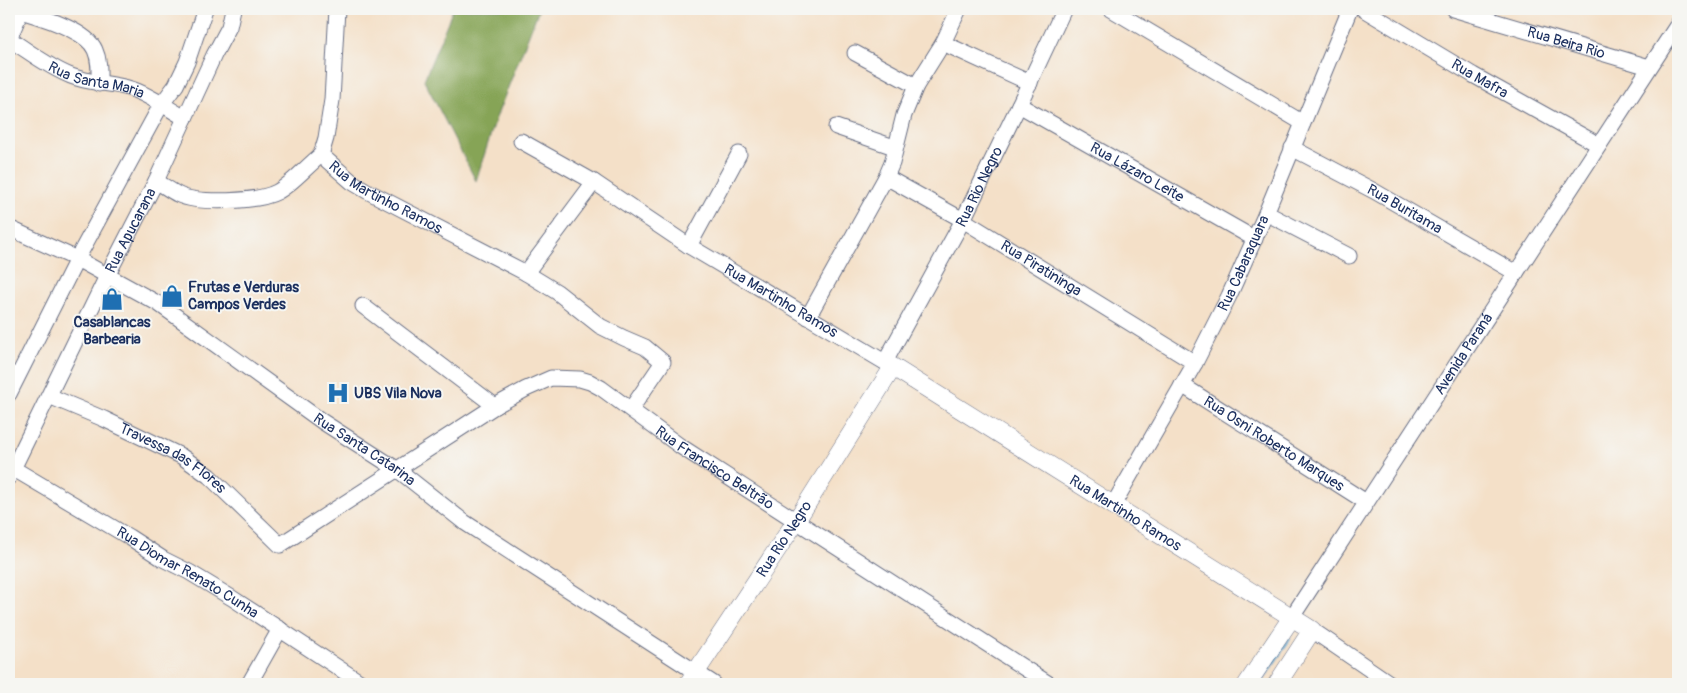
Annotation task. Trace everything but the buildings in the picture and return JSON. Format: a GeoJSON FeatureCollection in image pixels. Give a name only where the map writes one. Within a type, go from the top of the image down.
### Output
{"type":"FeatureCollection","features":[{"type":"Feature","properties":{"kind":"street"},"geometry":{"type":"LineString","coordinates":[[9,394],[81,261],[161,105],[176,85],[187,62],[205,9]]}},
{"type":"Feature","properties":{"kind":"street","name":"Rua Apucarana"},"geometry":{"type":"LineString","coordinates":[[10,471],[49,396],[104,274],[156,181],[214,55],[229,27],[233,9]]}},
{"type":"Feature","properties":{"kind":"street","name":"Rua Martinho Ramos"},"geometry":{"type":"LineString","coordinates":[[337,9],[332,100],[326,138],[320,155],[352,182],[367,191],[526,273],[556,292],[600,326],[646,347],[663,362],[631,409]]}},
{"type":"Feature","properties":{"kind":"street"},"geometry":{"type":"LineString","coordinates":[[808,317],[886,177],[904,115],[916,86],[943,43],[959,9]]}},
{"type":"Feature","properties":{"kind":"street","name":"Rua Rio Negro"},"geometry":{"type":"LineString","coordinates":[[692,678],[796,521],[889,365],[963,220],[1064,9]]}},
{"type":"Feature","properties":{"kind":"street"},"geometry":{"type":"LineString","coordinates":[[1111,9],[1303,123]]}},
{"type":"Feature","properties":{"kind":"street","name":"Rua Cabaraquara"},"geometry":{"type":"LineString","coordinates":[[1113,505],[1195,363],[1255,239],[1350,9]]}},
{"type":"Feature","properties":{"kind":"street","name":"Rua Mafra"},"geometry":{"type":"LineString","coordinates":[[1364,9],[1473,75],[1599,145]]}},
{"type":"Feature","properties":{"kind":"street","name":"Rua Beira Rio"},"geometry":{"type":"LineString","coordinates":[[1453,9],[1649,68]]}},
{"type":"Feature","properties":{"kind":"street"},"geometry":{"type":"LineString","coordinates":[[9,39],[21,10],[60,25],[88,39],[95,48],[99,61],[99,84]]}},
{"type":"Feature","properties":{"kind":"street","name":"Avenida Paraná"},"geometry":{"type":"LineString","coordinates":[[1247,684],[1678,24]]}},
{"type":"Feature","properties":{"kind":"street","name":"Rua Santa Maria"},"geometry":{"type":"LineString","coordinates":[[9,39],[47,65],[82,80],[133,89],[185,118]]}},
{"type":"Feature","properties":{"kind":"street"},"geometry":{"type":"LineString","coordinates":[[943,43],[1030,83]]}},
{"type":"Feature","properties":{"kind":"street"},"geometry":{"type":"LineString","coordinates":[[855,53],[916,86]]}},
{"type":"Feature","properties":{"kind":"street","name":"Rua Lázaro Leite"},"geometry":{"type":"LineString","coordinates":[[1019,105],[1255,239]]}},
{"type":"Feature","properties":{"kind":"street"},"geometry":{"type":"LineString","coordinates":[[836,127],[894,147]]}},
{"type":"Feature","properties":{"kind":"street","name":"Rua Martinho Ramos"},"geometry":{"type":"LineString","coordinates":[[521,141],[594,182],[689,246],[889,365],[1292,617],[1391,684]]}},
{"type":"Feature","properties":{"kind":"street","name":"Rua Buritama"},"geometry":{"type":"LineString","coordinates":[[1292,148],[1374,191],[1516,273]]}},
{"type":"Feature","properties":{"kind":"street"},"geometry":{"type":"LineString","coordinates":[[689,246],[739,154]]}},
{"type":"Feature","properties":{"kind":"street"},"geometry":{"type":"LineString","coordinates":[[156,181],[180,196],[196,200],[252,199],[277,192],[320,155]]}},
{"type":"Feature","properties":{"kind":"street","name":"Rua Piratininga"},"geometry":{"type":"LineString","coordinates":[[886,177],[963,220],[1195,363]]}},
{"type":"Feature","properties":{"kind":"street"},"geometry":{"type":"LineString","coordinates":[[526,273],[594,182]]}},
{"type":"Feature","properties":{"kind":"street"},"geometry":{"type":"LineString","coordinates":[[1266,213],[1350,256]]}},
{"type":"Feature","properties":{"kind":"street","name":"Rua Santa Catarina"},"geometry":{"type":"LineString","coordinates":[[9,228],[81,261],[159,304],[323,422],[398,470],[472,527],[692,678],[714,684]]}},
{"type":"Feature","properties":{"kind":"street"},"geometry":{"type":"LineString","coordinates":[[363,306],[495,406]]}},
{"type":"Feature","properties":{"kind":"street","name":"Rua Francisco Beltrão"},"geometry":{"type":"LineString","coordinates":[[280,545],[495,406],[540,382],[551,378],[590,382],[631,409],[680,446],[1049,684]]}},
{"type":"Feature","properties":{"kind":"street","name":"Rua Osni Roberto Marques"},"geometry":{"type":"LineString","coordinates":[[1182,385],[1366,502]]}},
{"type":"Feature","properties":{"kind":"street","name":"Travessa das Flores"},"geometry":{"type":"LineString","coordinates":[[49,396],[104,419],[181,456],[208,476],[280,545]]}},
{"type":"Feature","properties":{"kind":"street","name":"Rua Diomar Renato Cunha"},"geometry":{"type":"LineString","coordinates":[[10,471],[129,537],[163,559],[190,572],[363,684]]}},
{"type":"Feature","properties":{"kind":"street"},"geometry":{"type":"LineString","coordinates":[[249,684],[280,629]]}},
{"type":"Feature","properties":{"kind":"street"},"geometry":{"type":"LineString","coordinates":[[1277,684],[1312,630]]}},
{"type":"Feature","properties":{"kind":"green space"},"geometry":{"type":"Polygon","coordinates":[[[453,9],[539,9],[496,118],[476,181],[424,80],[453,9]]]}},
{"type":"Feature","properties":{"kind":"waterway"},"geometry":{"type":"LineString","coordinates":[[1259,684],[1289,639]]}},
{"type":"Feature","properties":{"kind":"place","name":"Frutas e Verduras Campos Verdes"},"geometry":{"type":"Point","coordinates":[172,296]}},
{"type":"Feature","properties":{"kind":"place","name":"Casablancas Barbearia"},"geometry":{"type":"Point","coordinates":[112,299]}},
{"type":"Feature","properties":{"kind":"place","name":"UBS Vila Nova"},"geometry":{"type":"Point","coordinates":[338,393]}}]}
